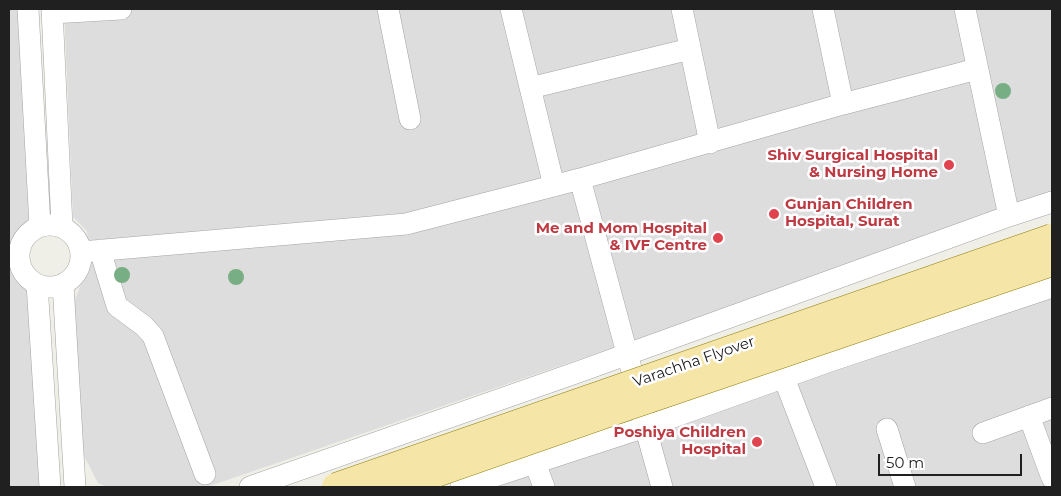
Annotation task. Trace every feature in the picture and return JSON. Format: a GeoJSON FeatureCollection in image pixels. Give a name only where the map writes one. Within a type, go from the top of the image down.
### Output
{"type":"FeatureCollection","features":[{"type":"Feature","properties":{"kind":"main road","name":"Varachha Flyover"},"geometry":{"type":"LineString","coordinates":[[336,487],[1052,238]]}},
{"type":"Feature","properties":{"kind":"main road","name":"Varachha Flyover"},"geometry":{"type":"LineString","coordinates":[[396,487],[1052,262]]}},
{"type":"Feature","properties":{"kind":"street"},"geometry":{"type":"LineString","coordinates":[[28,9],[40,226]]}},
{"type":"Feature","properties":{"kind":"street"},"geometry":{"type":"LineString","coordinates":[[62,227],[52,11],[121,9]]}},
{"type":"Feature","properties":{"kind":"street"},"geometry":{"type":"LineString","coordinates":[[388,9],[410,119]]}},
{"type":"Feature","properties":{"kind":"street"},"geometry":{"type":"LineString","coordinates":[[510,9],[554,186]]}},
{"type":"Feature","properties":{"kind":"street"},"geometry":{"type":"LineString","coordinates":[[682,9],[710,143]]}},
{"type":"Feature","properties":{"kind":"street"},"geometry":{"type":"LineString","coordinates":[[822,9],[843,104]]}},
{"type":"Feature","properties":{"kind":"street"},"geometry":{"type":"LineString","coordinates":[[965,9],[1009,216]]}},
{"type":"Feature","properties":{"kind":"street"},"geometry":{"type":"LineString","coordinates":[[530,88],[690,49]]}},
{"type":"Feature","properties":{"kind":"street"},"geometry":{"type":"LineString","coordinates":[[205,474],[152,336],[144,326],[118,308],[91,251],[78,242],[74,235],[62,227],[49,224],[32,229],[24,238],[13,258],[25,276],[37,284],[52,287],[70,280],[77,271],[81,260],[91,251],[406,224],[580,179],[843,104],[977,69]]}},
{"type":"Feature","properties":{"kind":"street"},"geometry":{"type":"LineString","coordinates":[[580,179],[662,487]]}},
{"type":"Feature","properties":{"kind":"street"},"geometry":{"type":"LineString","coordinates":[[250,487],[1052,202]]}},
{"type":"Feature","properties":{"kind":"street"},"geometry":{"type":"LineString","coordinates":[[37,284],[50,487]]}},
{"type":"Feature","properties":{"kind":"street"},"geometry":{"type":"LineString","coordinates":[[63,284],[76,487]]}},
{"type":"Feature","properties":{"kind":"street"},"geometry":{"type":"LineString","coordinates":[[461,487],[645,428],[784,378],[1052,287]]}},
{"type":"Feature","properties":{"kind":"street"},"geometry":{"type":"LineString","coordinates":[[784,378],[826,487]]}},
{"type":"Feature","properties":{"kind":"street"},"geometry":{"type":"LineString","coordinates":[[983,433],[1052,408]]}},
{"type":"Feature","properties":{"kind":"street"},"geometry":{"type":"LineString","coordinates":[[1029,416],[1052,478]]}},
{"type":"Feature","properties":{"kind":"street"},"geometry":{"type":"LineString","coordinates":[[887,429],[905,487]]}},
{"type":"Feature","properties":{"kind":"street"},"geometry":{"type":"LineString","coordinates":[[73,453],[86,479],[93,487]]}},
{"type":"Feature","properties":{"kind":"street"},"geometry":{"type":"LineString","coordinates":[[535,462],[544,487]]}},
{"type":"Feature","properties":{"kind":"shaded area"},"geometry":{"type":"Polygon","coordinates":[[[9,9],[17,9],[34,216],[22,228],[13,248],[16,267],[23,281],[32,288],[41,487],[9,487],[9,9]]]}},
{"type":"Feature","properties":{"kind":"shaded area"},"geometry":{"type":"Polygon","coordinates":[[[64,9],[957,9],[997,211],[612,348],[207,487],[107,487],[98,483],[83,454],[73,304],[89,265],[87,231],[73,217],[64,9]]]}},
{"type":"Feature","properties":{"kind":"shaded area"},"geometry":{"type":"Polygon","coordinates":[[[976,9],[1052,9],[1052,195],[1015,208],[976,9]]]}},
{"type":"Feature","properties":{"kind":"shaded area"},"geometry":{"type":"Polygon","coordinates":[[[1052,293],[1052,487],[482,487],[1052,293]]]}},
{"type":"Feature","properties":{"kind":"place","name":"Shiv Surgical Hospital & Nursing Home"},"geometry":{"type":"Point","coordinates":[949,165]}},
{"type":"Feature","properties":{"kind":"place","name":"Gunjan Children Hospital, Surat"},"geometry":{"type":"Point","coordinates":[774,214]}},
{"type":"Feature","properties":{"kind":"place","name":"Me and Mom Hospital & IVF Centre"},"geometry":{"type":"Point","coordinates":[718,238]}},
{"type":"Feature","properties":{"kind":"place","name":"Poshiya Children Hospital"},"geometry":{"type":"Point","coordinates":[757,442]}}]}
